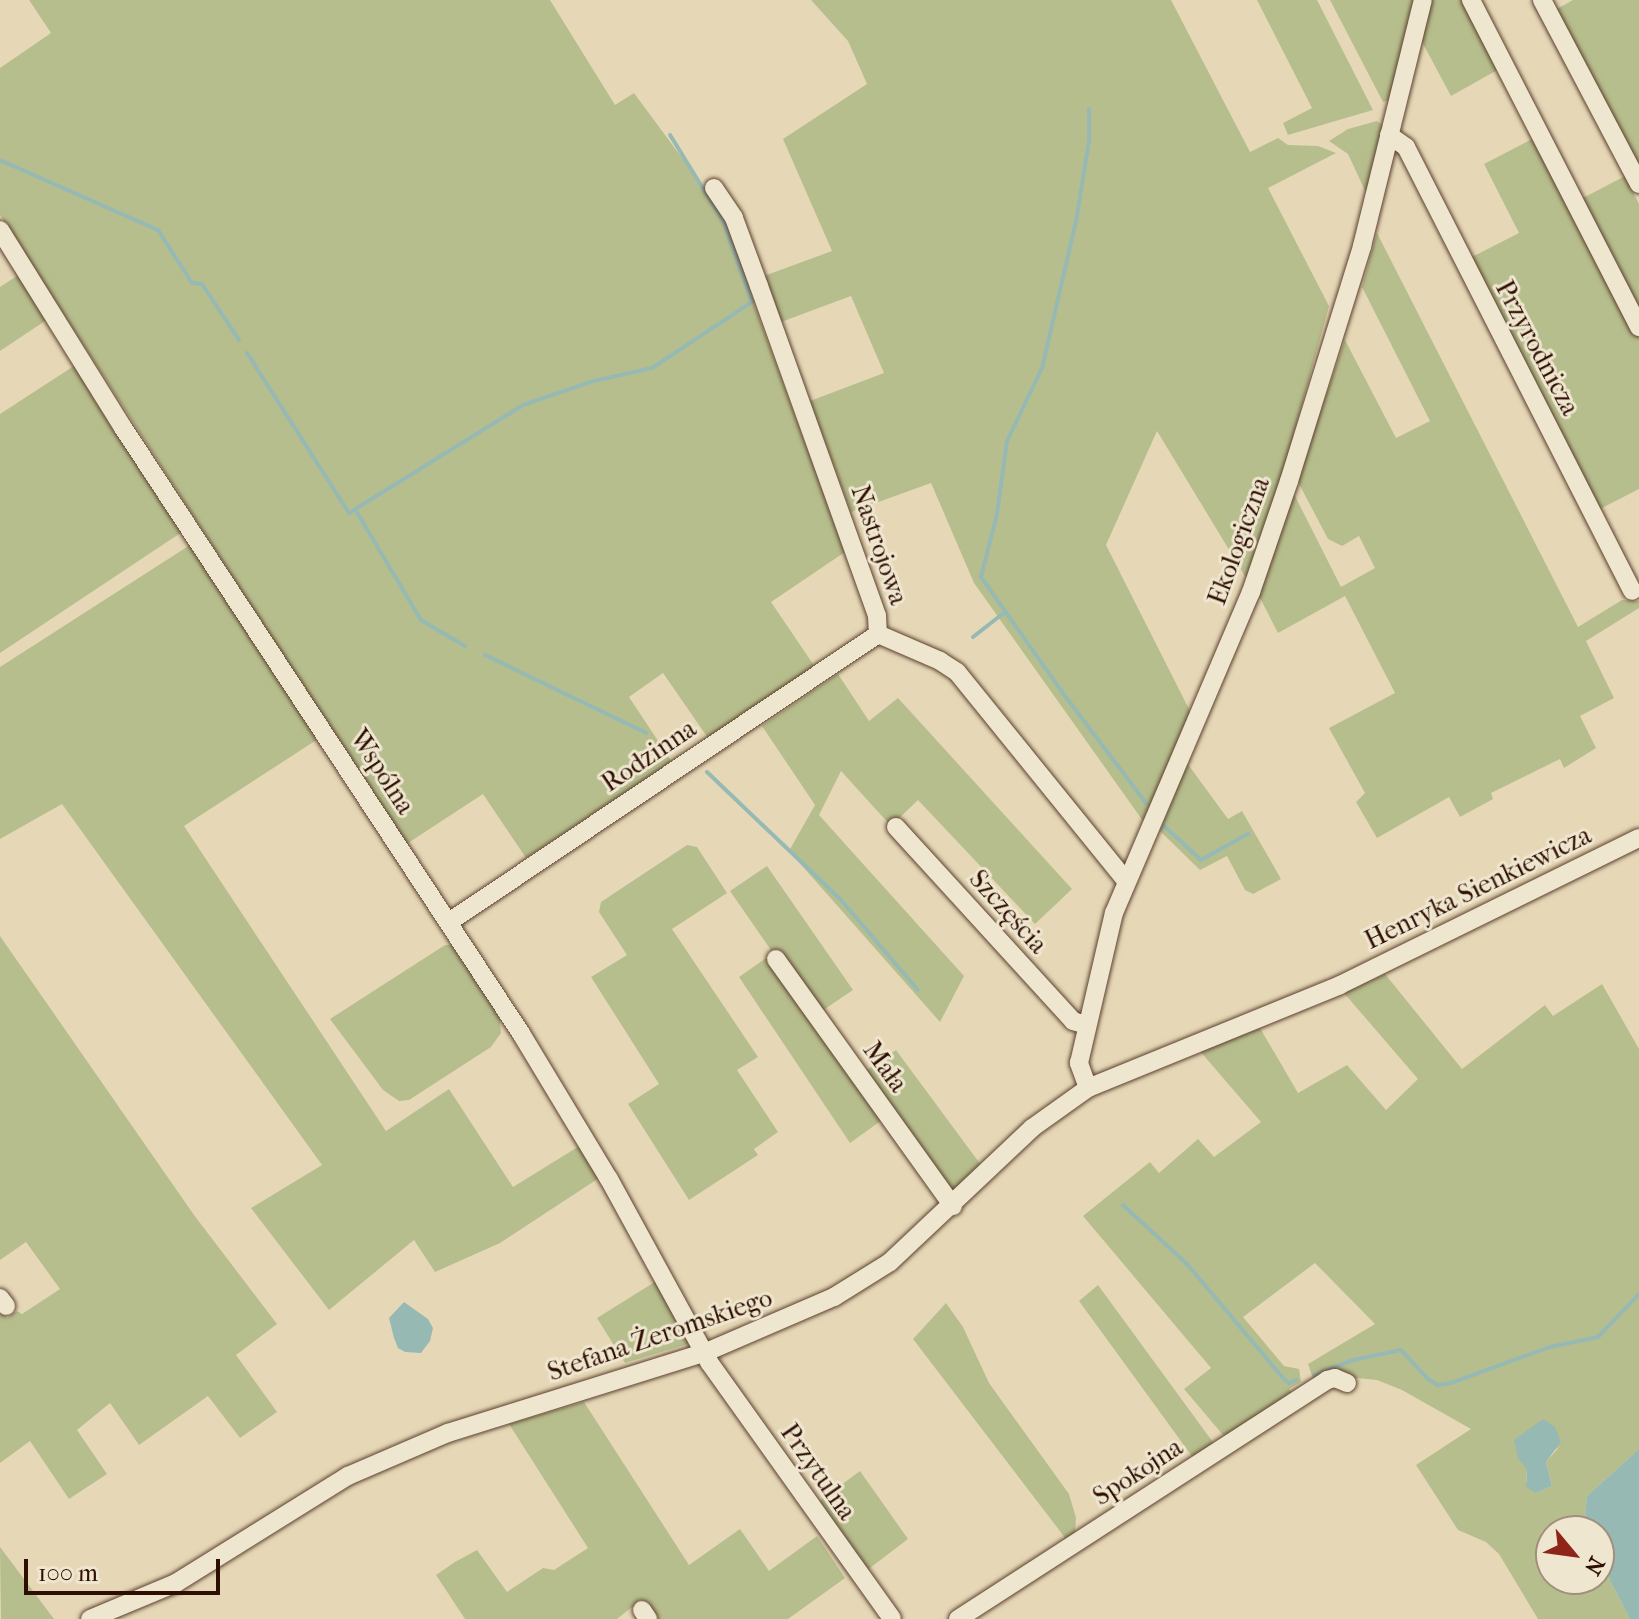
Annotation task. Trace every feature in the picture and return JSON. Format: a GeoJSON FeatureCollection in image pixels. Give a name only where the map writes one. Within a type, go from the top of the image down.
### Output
{"type":"FeatureCollection","features":[{"type":"Feature","properties":{"kind":"street","name":"Ekologiczna"},"geometry":{"type":"LineString","coordinates":[[1088,1088],[1079,1063],[1114,913],[1251,592],[1342,319],[1423,0]]}},
{"type":"Feature","properties":{"kind":"street"},"geometry":{"type":"LineString","coordinates":[[1471,0],[1639,327]]}},
{"type":"Feature","properties":{"kind":"street"},"geometry":{"type":"LineString","coordinates":[[1542,0],[1639,184]]}},
{"type":"Feature","properties":{"kind":"street","name":"Przyrodnicza"},"geometry":{"type":"LineString","coordinates":[[1389,135],[1406,147],[1632,591]]}},
{"type":"Feature","properties":{"kind":"street","name":"Nastrojowa"},"geometry":{"type":"LineString","coordinates":[[714,188],[734,218],[877,616],[878,634],[940,661],[957,672],[1126,881]]}},
{"type":"Feature","properties":{"kind":"street","name":"Wspólna"},"geometry":{"type":"LineString","coordinates":[[0,230],[122,426],[449,922],[601,1166],[704,1353]]}},
{"type":"Feature","properties":{"kind":"street","name":"Rodzinna"},"geometry":{"type":"LineString","coordinates":[[449,922],[878,634]]}},
{"type":"Feature","properties":{"kind":"street","name":"Szczęścia"},"geometry":{"type":"LineString","coordinates":[[896,827],[1073,1021],[1086,1025]]}},
{"type":"Feature","properties":{"kind":"street","name":"Henryka Sienkiewicza"},"geometry":{"type":"LineString","coordinates":[[1340,985],[1639,838]]}},
{"type":"Feature","properties":{"kind":"street","name":"Mała"},"geometry":{"type":"LineString","coordinates":[[776,959],[953,1206]]}},
{"type":"Feature","properties":{"kind":"street","name":"Stefana Żeromskiego"},"geometry":{"type":"LineString","coordinates":[[90,1619],[176,1583],[348,1476],[448,1433],[704,1353],[768,1328],[851,1288],[890,1262],[1041,1120],[1088,1088],[1340,985]]}},
{"type":"Feature","properties":{"kind":"street","name":"Przytulna"},"geometry":{"type":"LineString","coordinates":[[704,1353],[892,1619]]}},
{"type":"Feature","properties":{"kind":"street","name":"Spokojna"},"geometry":{"type":"LineString","coordinates":[[958,1619],[1327,1380],[1335,1378],[1347,1383]]}},
{"type":"Feature","properties":{"kind":"green space"},"geometry":{"type":"Polygon","coordinates":[[[29,0],[550,0],[615,105],[634,93],[728,220],[755,307],[845,552],[771,602],[815,667],[708,738],[663,673],[629,697],[672,762],[526,858],[483,794],[405,845],[0,215],[0,68],[51,33],[29,0]]]}},
{"type":"Feature","properties":{"kind":"green space"},"geometry":{"type":"Polygon","coordinates":[[[811,0],[1171,0],[1250,152],[1278,138],[1288,145],[1318,146],[1336,153],[1268,188],[1329,306],[1283,473],[1248,581],[1157,431],[1106,545],[1191,713],[1143,821],[974,583],[931,483],[851,512],[810,401],[884,373],[851,296],[781,322],[764,276],[832,251],[783,139],[867,84],[848,41],[811,0]]]}},
{"type":"Feature","properties":{"kind":"green space"},"geometry":{"type":"Polygon","coordinates":[[[1257,0],[1317,0],[1373,110],[1288,135],[1283,123],[1312,108],[1257,0]]]}},
{"type":"Feature","properties":{"kind":"green space"},"geometry":{"type":"Polygon","coordinates":[[[1330,0],[1414,0],[1389,100],[1383,102],[1330,0]]]}},
{"type":"Feature","properties":{"kind":"green space"},"geometry":{"type":"Polygon","coordinates":[[[1430,0],[1466,0],[1501,68],[1451,96],[1421,40],[1430,0]]]}},
{"type":"Feature","properties":{"kind":"green space"},"geometry":{"type":"Polygon","coordinates":[[[1573,0],[1639,0],[1639,171],[1555,10],[1573,0]]]}},
{"type":"Feature","properties":{"kind":"green space"},"geometry":{"type":"Polygon","coordinates":[[[1377,121],[1385,127],[1367,195],[1348,154],[1329,141],[1348,129],[1377,121]]]}},
{"type":"Feature","properties":{"kind":"green space"},"geometry":{"type":"Polygon","coordinates":[[[1536,137],[1639,338],[1639,489],[1598,510],[1470,258],[1519,233],[1484,164],[1536,137]]]}},
{"type":"Feature","properties":{"kind":"green space"},"geometry":{"type":"Polygon","coordinates":[[[1625,176],[1639,204],[1639,312],[1581,199],[1625,176]]]}},
{"type":"Feature","properties":{"kind":"green space"},"geometry":{"type":"Polygon","coordinates":[[[1377,233],[1578,627],[1622,600],[1639,601],[1639,608],[1586,641],[1614,698],[1580,716],[1596,748],[1564,768],[1560,759],[1491,793],[1493,799],[1460,817],[1449,797],[1377,838],[1356,802],[1365,793],[1329,728],[1395,693],[1345,596],[1278,633],[1258,594],[1293,492],[1341,587],[1375,568],[1359,536],[1342,546],[1328,539],[1297,480],[1345,340],[1396,438],[1430,421],[1362,287],[1377,233]]]}},
{"type":"Feature","properties":{"kind":"green space"},"geometry":{"type":"Polygon","coordinates":[[[20,274],[48,319],[0,351],[0,287],[20,274]]]}},
{"type":"Feature","properties":{"kind":"green space"},"geometry":{"type":"Polygon","coordinates":[[[77,364],[182,532],[0,653],[0,414],[77,364]]]}},
{"type":"Feature","properties":{"kind":"green space"},"geometry":{"type":"Polygon","coordinates":[[[190,545],[318,739],[184,826],[386,1131],[449,1089],[513,1187],[581,1145],[599,1178],[500,1243],[435,1272],[414,1240],[329,1310],[251,1208],[322,1165],[62,804],[0,839],[0,667],[190,545]]]}},
{"type":"Feature","properties":{"kind":"green space"},"geometry":{"type":"Polygon","coordinates":[[[838,674],[869,721],[898,698],[1072,889],[1035,924],[918,800],[891,826],[841,771],[819,815],[964,976],[940,1022],[789,851],[815,805],[762,726],[838,674]]]}},
{"type":"Feature","properties":{"kind":"green space"},"geometry":{"type":"Polygon","coordinates":[[[1187,763],[1228,819],[1242,811],[1281,879],[1253,894],[1245,890],[1227,856],[1200,870],[1160,831],[1187,763]]]}},
{"type":"Feature","properties":{"kind":"green space"},"geometry":{"type":"Polygon","coordinates":[[[687,845],[697,847],[727,893],[672,929],[758,1057],[737,1070],[778,1132],[754,1149],[758,1155],[689,1200],[628,1104],[659,1084],[591,977],[627,955],[599,912],[601,902],[687,845]]]}},
{"type":"Feature","properties":{"kind":"green space"},"geometry":{"type":"Polygon","coordinates":[[[767,866],[853,990],[822,1011],[773,953],[730,891],[767,866]]]}},
{"type":"Feature","properties":{"kind":"green space"},"geometry":{"type":"Polygon","coordinates":[[[0,936],[194,1215],[277,1324],[236,1355],[277,1412],[240,1438],[208,1396],[139,1445],[110,1403],[77,1430],[107,1474],[69,1499],[30,1441],[0,1463],[0,1308],[7,1318],[17,1311],[22,1314],[60,1289],[26,1242],[0,1260],[0,936]]]}},
{"type":"Feature","properties":{"kind":"green space"},"geometry":{"type":"Polygon","coordinates":[[[445,945],[451,945],[499,1012],[501,1033],[491,1047],[409,1100],[399,1101],[383,1090],[330,1019],[445,945]]]}},
{"type":"Feature","properties":{"kind":"green space"},"geometry":{"type":"Polygon","coordinates":[[[766,958],[772,962],[882,1120],[850,1143],[739,977],[766,958]]]}},
{"type":"Feature","properties":{"kind":"green space"},"geometry":{"type":"Polygon","coordinates":[[[1385,974],[1462,1069],[1545,1005],[1553,1016],[1602,984],[1639,1049],[1639,1449],[1587,1496],[1585,1515],[1535,1515],[1535,1595],[1615,1595],[1615,1590],[1630,1619],[1538,1619],[1499,1554],[1486,1542],[1458,1530],[1416,1465],[1471,1429],[1402,1390],[1377,1380],[1346,1377],[1314,1381],[1308,1364],[1375,1324],[1315,1263],[1243,1317],[1284,1366],[1299,1369],[1301,1382],[1289,1389],[1292,1393],[1229,1436],[1223,1435],[1184,1389],[1211,1368],[1083,1216],[1150,1162],[1159,1173],[1198,1139],[1214,1157],[1261,1122],[1199,1050],[1260,1028],[1298,1093],[1347,1065],[1386,1110],[1418,1079],[1344,993],[1385,974]],[[1560,1446],[1527,1469],[1526,1482],[1536,1493],[1552,1486],[1546,1462],[1560,1446]]]}},
{"type":"Feature","properties":{"kind":"green space"},"geometry":{"type":"Polygon","coordinates":[[[896,1050],[981,1165],[951,1195],[864,1072],[896,1050]]]}},
{"type":"Feature","properties":{"kind":"green space"},"geometry":{"type":"Polygon","coordinates":[[[658,1280],[691,1343],[625,1363],[597,1318],[658,1280]]]}},
{"type":"Feature","properties":{"kind":"green space"},"geometry":{"type":"Polygon","coordinates":[[[1098,1285],[1215,1445],[1194,1459],[1079,1301],[1098,1285]]]}},
{"type":"Feature","properties":{"kind":"green space"},"geometry":{"type":"Polygon","coordinates":[[[946,1303],[963,1327],[989,1383],[1069,1494],[1076,1518],[1075,1533],[1066,1539],[913,1339],[946,1303]]]}},
{"type":"Feature","properties":{"kind":"green space"},"geometry":{"type":"Polygon","coordinates":[[[584,1402],[689,1565],[740,1529],[769,1571],[817,1536],[845,1578],[788,1619],[655,1619],[641,1600],[617,1619],[465,1619],[436,1575],[455,1562],[477,1550],[507,1592],[543,1568],[554,1570],[588,1548],[509,1424],[584,1402]]]}},
{"type":"Feature","properties":{"kind":"green space"},"geometry":{"type":"Polygon","coordinates":[[[860,1471],[908,1539],[866,1571],[817,1503],[860,1471]]]}},
{"type":"Feature","properties":{"kind":"green space"},"geometry":{"type":"Polygon","coordinates":[[[0,1547],[54,1619],[1,1619],[0,1547]]]}},
{"type":"Feature","properties":{"kind":"water"},"geometry":{"type":"Polygon","coordinates":[[[404,1302],[428,1319],[433,1328],[430,1341],[421,1353],[405,1352],[398,1348],[394,1338],[389,1318],[404,1302]]]}},
{"type":"Feature","properties":{"kind":"water"},"geometry":{"type":"Polygon","coordinates":[[[1543,1419],[1555,1427],[1561,1442],[1546,1462],[1552,1486],[1536,1493],[1526,1487],[1527,1469],[1518,1458],[1514,1440],[1543,1419]]]}},
{"type":"Feature","properties":{"kind":"water"},"geometry":{"type":"Polygon","coordinates":[[[1639,1449],[1639,1619],[1630,1619],[1615,1590],[1615,1515],[1585,1515],[1587,1496],[1639,1449]]]}},
{"type":"Feature","properties":{"kind":"waterway"},"geometry":{"type":"LineString","coordinates":[[1089,109],[1089,141],[1076,221],[1042,368],[1007,441],[997,514],[981,577],[1146,803]]}},
{"type":"Feature","properties":{"kind":"waterway"},"geometry":{"type":"LineString","coordinates":[[247,353],[349,513],[523,405],[594,381],[652,368],[752,302],[723,221],[670,135]]}},
{"type":"Feature","properties":{"kind":"waterway"},"geometry":{"type":"LineString","coordinates":[[0,160],[158,230],[192,283],[202,284],[239,340]]}},
{"type":"Feature","properties":{"kind":"waterway"},"geometry":{"type":"LineString","coordinates":[[355,509],[421,620],[465,646]]}},
{"type":"Feature","properties":{"kind":"waterway"},"geometry":{"type":"LineString","coordinates":[[973,637],[1004,613]]}},
{"type":"Feature","properties":{"kind":"waterway"},"geometry":{"type":"LineString","coordinates":[[485,655],[646,733]]}},
{"type":"Feature","properties":{"kind":"waterway"},"geometry":{"type":"LineString","coordinates":[[707,772],[841,900],[918,990]]}},
{"type":"Feature","properties":{"kind":"waterway"},"geometry":{"type":"LineString","coordinates":[[1164,826],[1201,860],[1248,834]]}},
{"type":"Feature","properties":{"kind":"waterway"},"geometry":{"type":"LineString","coordinates":[[1123,1205],[1187,1264],[1284,1379],[1289,1383],[1296,1380]]}},
{"type":"Feature","properties":{"kind":"waterway"},"geometry":{"type":"LineString","coordinates":[[1315,1375],[1353,1360],[1401,1350],[1428,1379],[1438,1385],[1451,1383],[1550,1347],[1598,1337],[1639,1294]]}}]}
